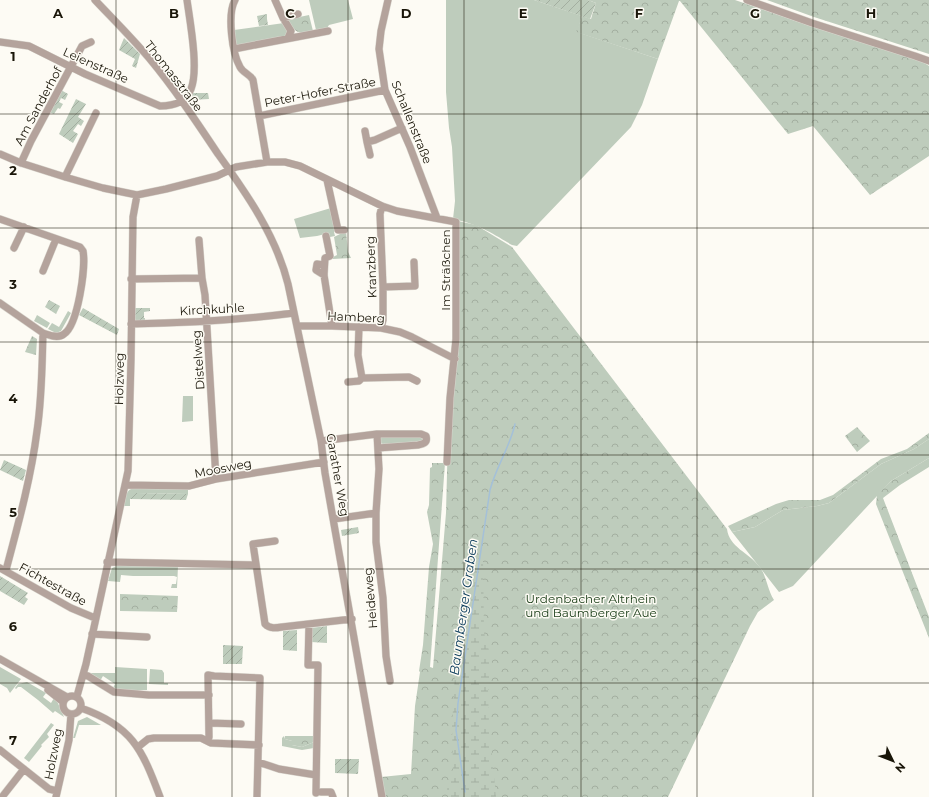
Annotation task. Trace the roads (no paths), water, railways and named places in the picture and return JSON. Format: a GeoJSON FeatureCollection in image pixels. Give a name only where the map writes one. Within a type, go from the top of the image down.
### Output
{"type":"FeatureCollection","features":[{"type":"Feature","properties":{"kind":"street","name":"Thomasstraße"},"geometry":{"type":"LineString","coordinates":[[95,0],[149,58],[230,170]]}},
{"type":"Feature","properties":{"kind":"street"},"geometry":{"type":"LineString","coordinates":[[181,101],[191,90],[194,70],[187,0]]}},
{"type":"Feature","properties":{"kind":"street"},"geometry":{"type":"LineString","coordinates":[[234,0],[231,10],[234,49],[239,66],[252,78],[267,162]]}},
{"type":"Feature","properties":{"kind":"street"},"geometry":{"type":"LineString","coordinates":[[275,0],[291,31],[300,36]]}},
{"type":"Feature","properties":{"kind":"street","name":"Schallenstraße"},"geometry":{"type":"LineString","coordinates":[[388,0],[381,31],[379,49],[385,90],[413,152],[437,218]]}},
{"type":"Feature","properties":{"kind":"street"},"geometry":{"type":"LineString","coordinates":[[746,0],[929,62]]}},
{"type":"Feature","properties":{"kind":"street"},"geometry":{"type":"LineString","coordinates":[[283,18],[298,14]]}},
{"type":"Feature","properties":{"kind":"street"},"geometry":{"type":"LineString","coordinates":[[288,38],[291,31]]}},
{"type":"Feature","properties":{"kind":"street"},"geometry":{"type":"LineString","coordinates":[[234,49],[328,31]]}},
{"type":"Feature","properties":{"kind":"street","name":"Leienstraße"},"geometry":{"type":"LineString","coordinates":[[0,42],[29,46],[160,106],[170,106],[181,101]]}},
{"type":"Feature","properties":{"kind":"street","name":"Am Sanderhof"},"geometry":{"type":"LineString","coordinates":[[21,163],[82,46],[91,42]]}},
{"type":"Feature","properties":{"kind":"street","name":"Peter-Hofer-Straße"},"geometry":{"type":"LineString","coordinates":[[259,116],[385,90]]}},
{"type":"Feature","properties":{"kind":"street"},"geometry":{"type":"LineString","coordinates":[[65,177],[96,113]]}},
{"type":"Feature","properties":{"kind":"street"},"geometry":{"type":"LineString","coordinates":[[367,142],[402,128]]}},
{"type":"Feature","properties":{"kind":"street"},"geometry":{"type":"LineString","coordinates":[[365,131],[370,155]]}},
{"type":"Feature","properties":{"kind":"street"},"geometry":{"type":"LineString","coordinates":[[0,154],[21,163],[65,177],[103,188],[136,195]]}},
{"type":"Feature","properties":{"kind":"street","name":"Im Sträßchen"},"geometry":{"type":"LineString","coordinates":[[136,195],[217,176],[236,168],[267,162],[285,162],[300,166],[382,206],[396,211],[456,222],[456,339],[450,398],[447,462]]}},
{"type":"Feature","properties":{"kind":"street","name":"Garather Weg"},"geometry":{"type":"LineString","coordinates":[[230,170],[251,201],[275,246],[286,276],[321,441],[382,797]]}},
{"type":"Feature","properties":{"kind":"street"},"geometry":{"type":"LineString","coordinates":[[327,180],[338,230],[344,230]]}},
{"type":"Feature","properties":{"kind":"street","name":"Holzweg"},"geometry":{"type":"LineString","coordinates":[[77,696],[125,485],[129,448],[132,217],[136,195]]}},
{"type":"Feature","properties":{"kind":"street"},"geometry":{"type":"LineString","coordinates":[[423,215],[432,204]]}},
{"type":"Feature","properties":{"kind":"street","name":"Kranzberg"},"geometry":{"type":"LineString","coordinates":[[381,328],[383,320],[384,287],[380,214],[382,206]]}},
{"type":"Feature","properties":{"kind":"street"},"geometry":{"type":"LineString","coordinates":[[0,219],[80,248],[83,251],[83,276],[76,310],[67,331],[63,335],[58,336],[43,333],[0,303]]}},
{"type":"Feature","properties":{"kind":"street"},"geometry":{"type":"LineString","coordinates":[[14,248],[24,227]]}},
{"type":"Feature","properties":{"kind":"street"},"geometry":{"type":"LineString","coordinates":[[326,236],[330,256],[325,258],[324,275],[332,326]]}},
{"type":"Feature","properties":{"kind":"street"},"geometry":{"type":"LineString","coordinates":[[43,271],[56,239]]}},
{"type":"Feature","properties":{"kind":"street","name":"Distelweg"},"geometry":{"type":"LineString","coordinates":[[199,240],[207,322],[216,479]]}},
{"type":"Feature","properties":{"kind":"street"},"geometry":{"type":"LineString","coordinates":[[384,287],[415,286],[414,262]]}},
{"type":"Feature","properties":{"kind":"street"},"geometry":{"type":"LineString","coordinates":[[131,279],[202,278]]}},
{"type":"Feature","properties":{"kind":"street","name":"Kirchkuhle"},"geometry":{"type":"LineString","coordinates":[[131,324],[207,322],[294,312]]}},
{"type":"Feature","properties":{"kind":"street","name":"Hamberg"},"geometry":{"type":"LineString","coordinates":[[297,326],[381,328],[400,332],[412,337],[455,359]]}},
{"type":"Feature","properties":{"kind":"street"},"geometry":{"type":"LineString","coordinates":[[359,327],[358,355],[362,378]]}},
{"type":"Feature","properties":{"kind":"street"},"geometry":{"type":"LineString","coordinates":[[3,569],[21,512],[37,430],[42,378],[43,333]]}},
{"type":"Feature","properties":{"kind":"street"},"geometry":{"type":"LineString","coordinates":[[348,382],[359,381],[362,378],[409,377],[417,381]]}},
{"type":"Feature","properties":{"kind":"street"},"geometry":{"type":"LineString","coordinates":[[321,441],[376,434],[422,434],[426,436],[427,439],[426,442],[418,445],[378,448]]}},
{"type":"Feature","properties":{"kind":"street","name":"Heideweg"},"geometry":{"type":"LineString","coordinates":[[376,434],[378,448],[376,542],[383,605],[386,656],[390,681]]}},
{"type":"Feature","properties":{"kind":"street","name":"Moosweg"},"geometry":{"type":"LineString","coordinates":[[125,485],[189,486],[216,479],[324,462]]}},
{"type":"Feature","properties":{"kind":"street"},"geometry":{"type":"LineString","coordinates":[[334,519],[376,513]]}},
{"type":"Feature","properties":{"kind":"street"},"geometry":{"type":"LineString","coordinates":[[275,541],[253,544],[265,624],[273,628],[352,619]]}},
{"type":"Feature","properties":{"kind":"street"},"geometry":{"type":"LineString","coordinates":[[107,562],[256,565]]}},
{"type":"Feature","properties":{"kind":"street","name":"Fichtestraße"},"geometry":{"type":"LineString","coordinates":[[3,569],[71,608],[95,618]]}},
{"type":"Feature","properties":{"kind":"street"},"geometry":{"type":"LineString","coordinates":[[308,625],[308,665],[318,665],[316,775],[318,793],[331,792],[333,797]]}},
{"type":"Feature","properties":{"kind":"street"},"geometry":{"type":"LineString","coordinates":[[92,634],[147,637]]}},
{"type":"Feature","properties":{"kind":"street"},"geometry":{"type":"LineString","coordinates":[[0,659],[36,679],[65,699]]}},
{"type":"Feature","properties":{"kind":"street"},"geometry":{"type":"LineString","coordinates":[[83,675],[88,676],[114,692],[148,696],[209,695]]}},
{"type":"Feature","properties":{"kind":"street"},"geometry":{"type":"LineString","coordinates":[[210,737],[208,675],[260,678],[257,797]]}},
{"type":"Feature","properties":{"kind":"street"},"geometry":{"type":"LineString","coordinates":[[73,695],[77,696],[80,701],[81,708],[77,713],[71,714],[65,711],[63,708],[65,699],[73,695]]}},
{"type":"Feature","properties":{"kind":"street"},"geometry":{"type":"LineString","coordinates":[[81,708],[114,724],[128,735],[145,758],[160,797]]}},
{"type":"Feature","properties":{"kind":"street","name":"Holzweg"},"geometry":{"type":"LineString","coordinates":[[57,794],[69,740],[71,714]]}},
{"type":"Feature","properties":{"kind":"street"},"geometry":{"type":"LineString","coordinates":[[209,723],[241,724]]}},
{"type":"Feature","properties":{"kind":"street"},"geometry":{"type":"LineString","coordinates":[[138,747],[154,738],[201,738],[211,743],[259,745]]}},
{"type":"Feature","properties":{"kind":"street"},"geometry":{"type":"LineString","coordinates":[[0,750],[57,794]]}},
{"type":"Feature","properties":{"kind":"street"},"geometry":{"type":"LineString","coordinates":[[258,762],[279,769],[316,775]]}},
{"type":"Feature","properties":{"kind":"street"},"geometry":{"type":"LineString","coordinates":[[2,797],[24,769]]}},
{"type":"Feature","properties":{"kind":"waterway","name":"Baumberger Graben"},"geometry":{"type":"LineString","coordinates":[[465,792],[456,730],[458,703],[490,490],[510,441],[515,424]]}},
{"type":"Feature","properties":{"kind":"park label","name":"Urdenbacher Altrhein und Baumberger Aue"},"geometry":{"type":"Point","coordinates":[591,605]}}]}
